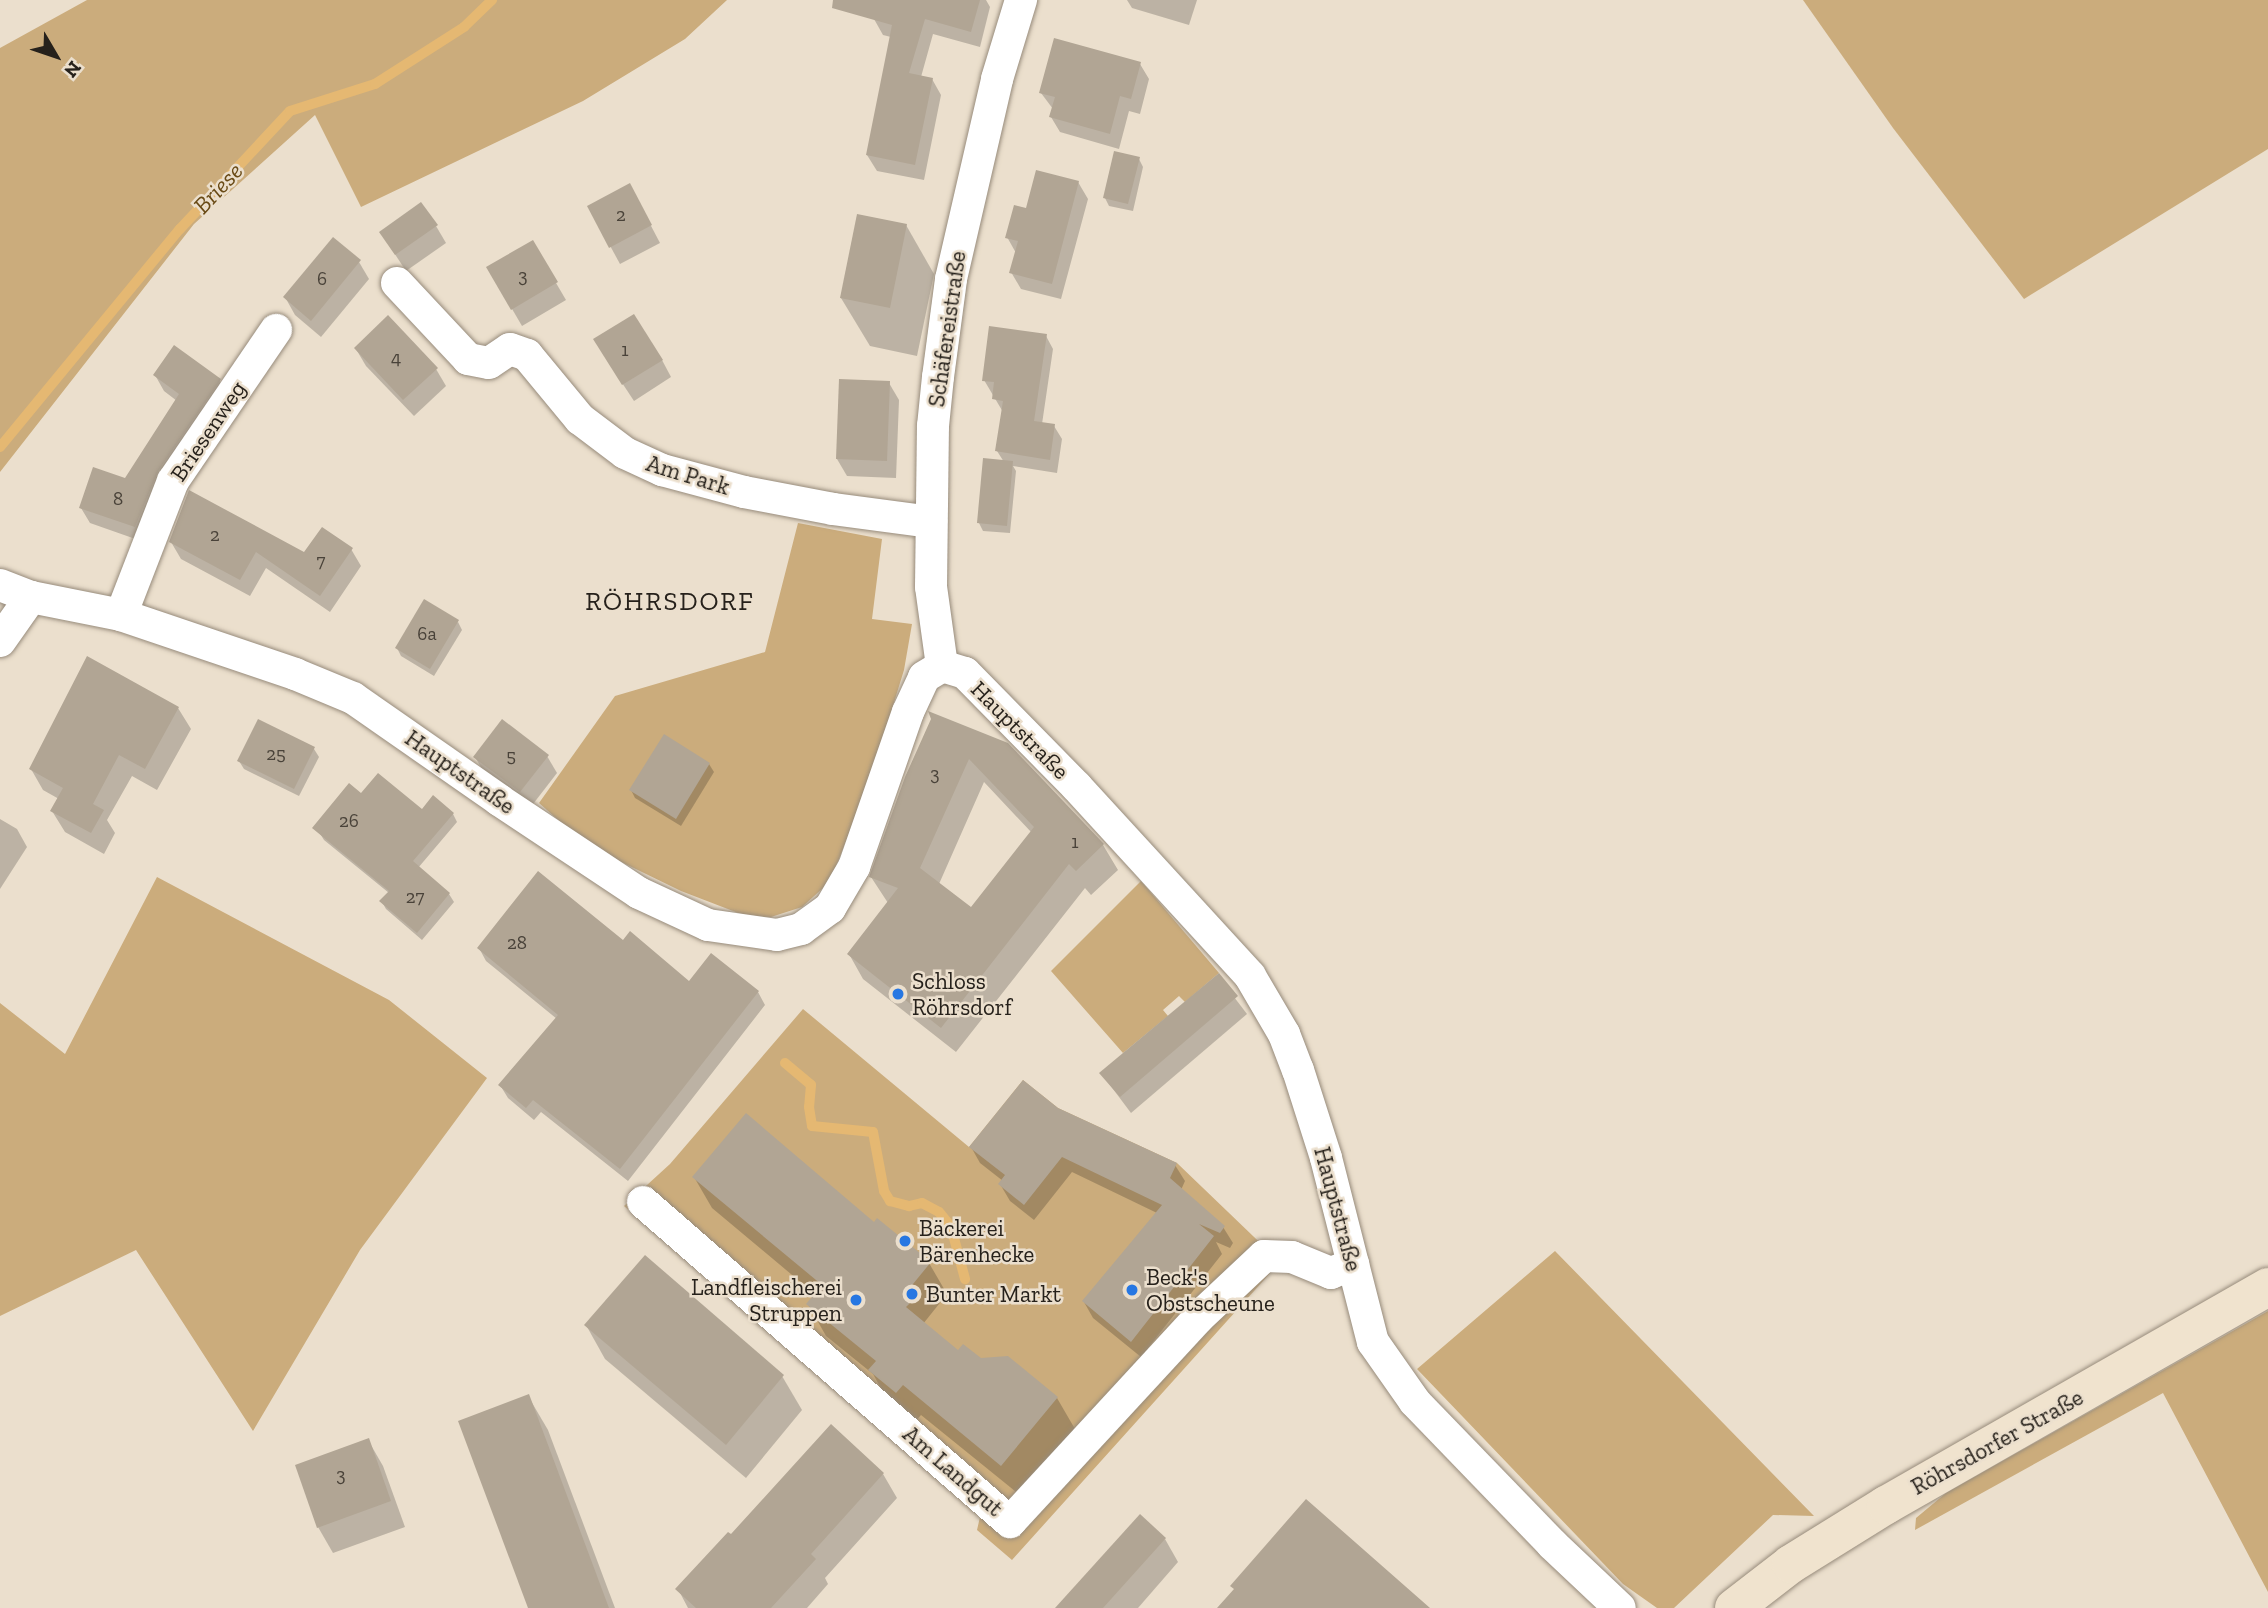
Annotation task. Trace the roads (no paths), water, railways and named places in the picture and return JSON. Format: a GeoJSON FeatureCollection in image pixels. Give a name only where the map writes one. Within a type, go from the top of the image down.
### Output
{"type":"FeatureCollection","features":[{"type":"Feature","properties":{"kind":"street","name":"Schäfereistraße"},"geometry":{"type":"LineString","coordinates":[[942,666],[932,599],[933,426],[951,279],[997,79],[1021,0]]}},
{"type":"Feature","properties":{"kind":"street","name":"Am Park"},"geometry":{"type":"LineString","coordinates":[[397,283],[468,359],[489,363],[510,349],[527,355],[580,419],[637,459],[662,470],[744,492],[833,509],[931,522]]}},
{"type":"Feature","properties":{"kind":"street","name":"Briesenweg"},"geometry":{"type":"LineString","coordinates":[[121,615],[173,481],[276,330]]}},
{"type":"Feature","properties":{"kind":"street","name":"Hauptstraße"},"geometry":{"type":"LineString","coordinates":[[0,585],[31,597],[121,615],[295,674],[353,698],[521,816],[639,893],[708,925],[777,935],[801,929],[830,908],[854,867],[908,712],[924,677],[942,666],[965,673],[1077,787],[1250,976],[1284,1034],[1298,1070],[1326,1158],[1373,1342],[1415,1402],[1552,1544],[1620,1608]]}},
{"type":"Feature","properties":{"kind":"street"},"geometry":{"type":"LineString","coordinates":[[0,641],[31,597]]}},
{"type":"Feature","properties":{"kind":"street","name":"Am Landgut"},"geometry":{"type":"LineString","coordinates":[[643,1202],[1010,1522],[1197,1319],[1264,1256],[1292,1257],[1331,1273],[1353,1264]]}},
{"type":"Feature","properties":{"kind":"street","name":"Röhrsdorfer Straße"},"geometry":{"type":"LineString","coordinates":[[1734,1608],[1791,1564],[1886,1505],[2268,1287]]}},
{"type":"Feature","properties":{"kind":"waterway","name":"Briese"},"geometry":{"type":"LineString","coordinates":[[0,447],[180,229],[290,111],[375,84],[464,27],[492,0]]}},
{"type":"Feature","properties":{"kind":"waterway"},"geometry":{"type":"LineString","coordinates":[[785,1063],[811,1085],[809,1107],[812,1126],[873,1132],[884,1191],[890,1201],[909,1206],[922,1203],[939,1212],[951,1227],[965,1279]]}},
{"type":"Feature","properties":{"kind":"place","name":"Schloss Röhrsdorf"},"geometry":{"type":"Point","coordinates":[898,994]}},
{"type":"Feature","properties":{"kind":"place","name":"Bäckerei Bärenhecke"},"geometry":{"type":"Point","coordinates":[905,1241]}},
{"type":"Feature","properties":{"kind":"place","name":"Beck's Obstscheune"},"geometry":{"type":"Point","coordinates":[1132,1290]}},
{"type":"Feature","properties":{"kind":"place","name":"Bunter Markt"},"geometry":{"type":"Point","coordinates":[912,1294]}},
{"type":"Feature","properties":{"kind":"place","name":"Landfleischerei Struppen"},"geometry":{"type":"Point","coordinates":[856,1300]}},
{"type":"Feature","properties":{"kind":"district","name":"RÖHRSDORF"},"geometry":{"type":"Point","coordinates":[670,602]}}]}
